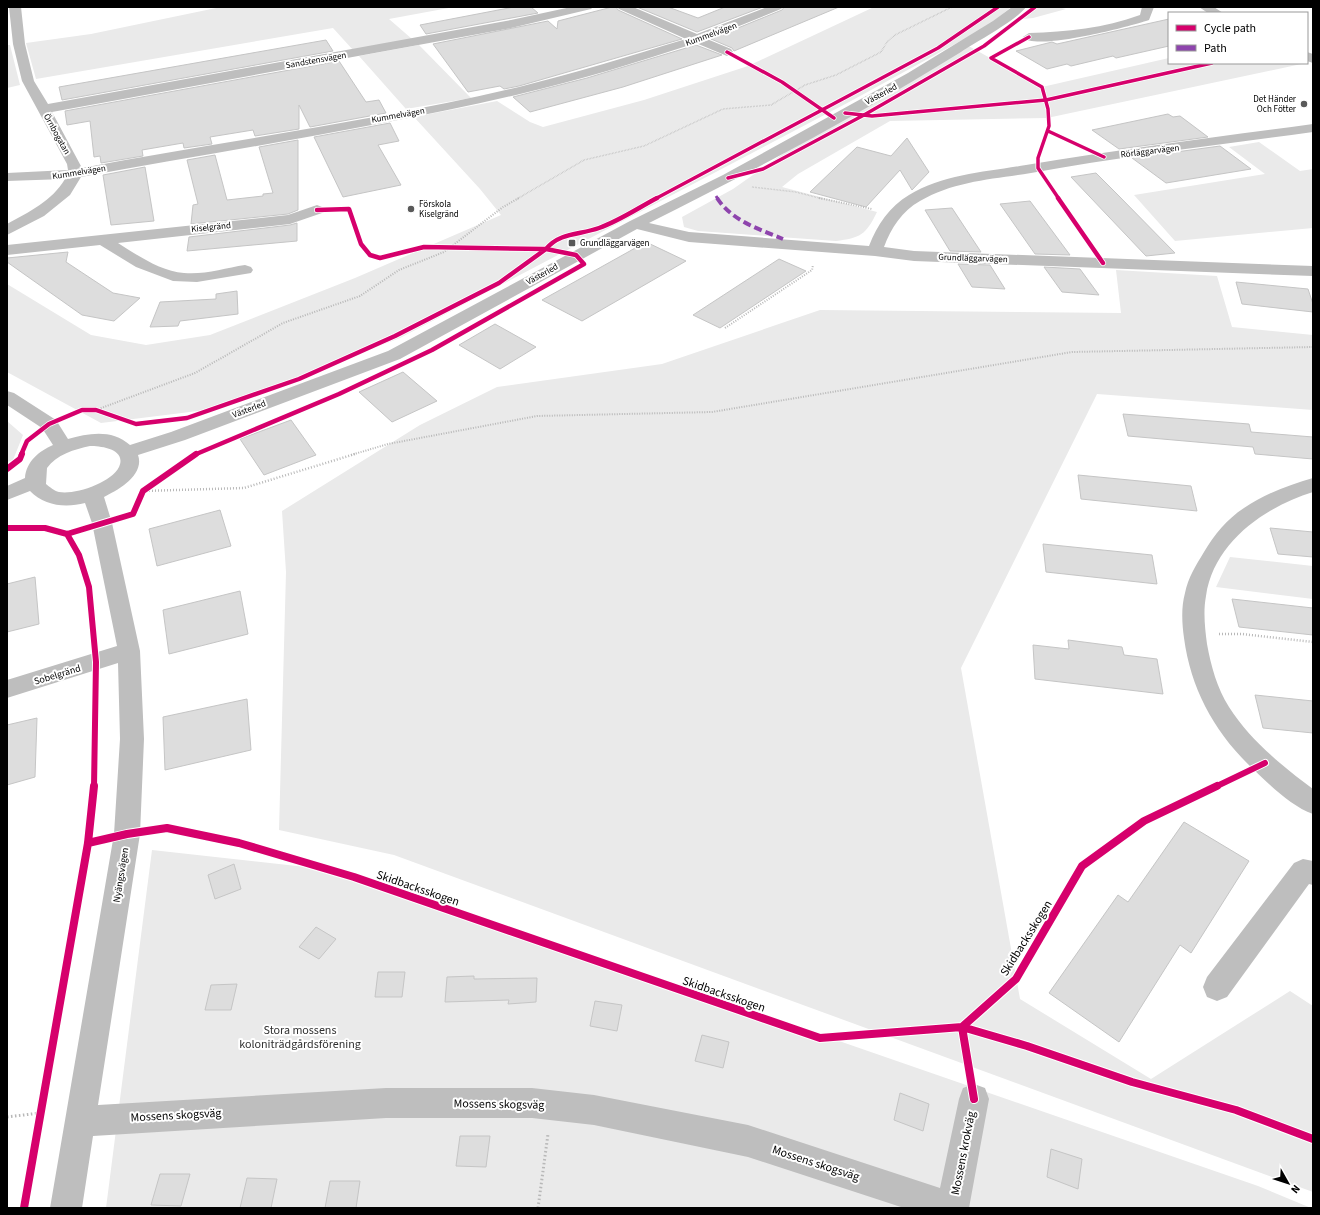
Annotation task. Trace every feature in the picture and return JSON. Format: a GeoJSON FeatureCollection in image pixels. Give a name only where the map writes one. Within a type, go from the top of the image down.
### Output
{"type":"FeatureCollection","features":[{"type":"Feature","properties":{"kind":"street","name":"Örnbogatan"},"geometry":{"type":"LineString","coordinates":[[15,7],[19,44],[28,81],[74,164],[76,174]]}},
{"type":"Feature","properties":{"kind":"street","name":"Sandstensvägen"},"geometry":{"type":"LineString","coordinates":[[44,109],[511,24],[587,7]]}},
{"type":"Feature","properties":{"kind":"street"},"geometry":{"type":"LineString","coordinates":[[623,7],[727,52]]}},
{"type":"Feature","properties":{"kind":"street","name":"Kummelvägen"},"geometry":{"type":"LineString","coordinates":[[7,177],[40,177],[76,174],[481,100],[578,76],[653,55],[736,25],[777,7]]}},
{"type":"Feature","properties":{"kind":"street","name":"Västerled"},"geometry":{"type":"LineString","coordinates":[[128,452],[178,436],[394,355],[635,224],[728,178],[912,76],[997,24],[1020,7]]}},
{"type":"Feature","properties":{"kind":"street"},"geometry":{"type":"LineString","coordinates":[[1029,37],[1063,36],[1130,22],[1144,17],[1148,7]]}},
{"type":"Feature","properties":{"kind":"street"},"geometry":{"type":"LineString","coordinates":[[1205,7],[1215,12]]}},
{"type":"Feature","properties":{"kind":"street","name":"Rörläggarvägen"},"geometry":{"type":"LineString","coordinates":[[875,251],[882,232],[902,206],[936,187],[964,179],[1104,157],[1313,128]]}},
{"type":"Feature","properties":{"kind":"street"},"geometry":{"type":"LineString","coordinates":[[7,230],[39,213],[65,192],[76,174]]}},
{"type":"Feature","properties":{"kind":"street","name":"Kiselgränd"},"geometry":{"type":"LineString","coordinates":[[7,250],[290,219],[317,210]]}},
{"type":"Feature","properties":{"kind":"street","name":"Grundläggarvägen"},"geometry":{"type":"LineString","coordinates":[[635,224],[689,237],[875,251],[914,256],[1313,271]]}},
{"type":"Feature","properties":{"kind":"street"},"geometry":{"type":"LineString","coordinates":[[104,240],[116,249],[161,273],[185,278],[245,270]]}},
{"type":"Feature","properties":{"kind":"street"},"geometry":{"type":"LineString","coordinates":[[7,397],[50,424],[64,447]]}},
{"type":"Feature","properties":{"kind":"street"},"geometry":{"type":"LineString","coordinates":[[90,440],[105,440],[121,445],[128,452],[130,461],[127,471],[113,485],[93,495],[76,498],[60,498],[46,494],[37,487],[35,482],[35,473],[41,463],[50,455],[64,447],[90,440]]}},
{"type":"Feature","properties":{"kind":"street"},"geometry":{"type":"LineString","coordinates":[[7,493],[35,482]]}},
{"type":"Feature","properties":{"kind":"street"},"geometry":{"type":"LineString","coordinates":[[1311,798],[1255,755],[1233,730],[1212,698],[1197,653],[1193,622],[1195,595],[1206,566],[1223,540],[1245,517],[1278,498],[1313,485]]}},
{"type":"Feature","properties":{"kind":"street","name":"Nyängsvägen"},"geometry":{"type":"LineString","coordinates":[[66,1208],[127,834],[132,739],[129,652],[102,524],[93,495]]}},
{"type":"Feature","properties":{"kind":"street","name":"Sobelgränd"},"geometry":{"type":"LineString","coordinates":[[7,689],[129,652]]}},
{"type":"Feature","properties":{"kind":"street"},"geometry":{"type":"LineString","coordinates":[[1217,987],[1303,871],[1313,873]]}},
{"type":"Feature","properties":{"kind":"street","name":"Mossens krokväg"},"geometry":{"type":"LineString","coordinates":[[952,1208],[974,1099]]}},
{"type":"Feature","properties":{"kind":"street","name":"Mossens skogsväg"},"geometry":{"type":"LineString","coordinates":[[80,1121],[386,1103],[532,1103],[594,1110],[748,1141],[952,1208]]}},
{"type":"Feature","properties":{"kind":"path"},"geometry":{"type":"LineString","coordinates":[[96,410],[195,373],[258,336],[283,324],[360,296],[399,270],[444,252],[503,207],[584,160],[644,146],[723,109],[771,105],[805,85],[836,74],[881,52],[887,42],[895,35],[952,7]]}},
{"type":"Feature","properties":{"kind":"path"},"geometry":{"type":"LineString","coordinates":[[789,87],[834,118]]}},
{"type":"Feature","properties":{"kind":"path"},"geometry":{"type":"LineString","coordinates":[[750,187],[796,192],[851,206],[870,210],[875,209]]}},
{"type":"Feature","properties":{"kind":"path"},"geometry":{"type":"LineString","coordinates":[[437,247],[459,247]]}},
{"type":"Feature","properties":{"kind":"path"},"geometry":{"type":"LineString","coordinates":[[725,328],[812,270],[814,247]]}},
{"type":"Feature","properties":{"kind":"path"},"geometry":{"type":"LineString","coordinates":[[142,494],[244,488],[388,444],[537,416],[712,412],[1072,352],[1313,347]]}},
{"type":"Feature","properties":{"kind":"path"},"geometry":{"type":"LineString","coordinates":[[50,424],[82,410],[96,410],[109,414]]}},
{"type":"Feature","properties":{"kind":"path"},"geometry":{"type":"LineString","coordinates":[[142,494],[156,482]]}},
{"type":"Feature","properties":{"kind":"path"},"geometry":{"type":"LineString","coordinates":[[1195,635],[1242,634],[1313,642]]}},
{"type":"Feature","properties":{"kind":"path"},"geometry":{"type":"LineString","coordinates":[[39,1120],[42,1105]]}},
{"type":"Feature","properties":{"kind":"path"},"geometry":{"type":"LineString","coordinates":[[538,1208],[552,1106]]}},
{"type":"Feature","properties":{"kind":"path"},"geometry":{"type":"LineString","coordinates":[[7,1118],[40,1112]]}},
{"type":"Feature","properties":{"kind":"green space"},"geometry":{"type":"Polygon","coordinates":[[[221,7],[454,7],[389,19],[412,39],[353,50],[333,28],[36,79],[26,43],[91,34],[221,7]]]}},
{"type":"Feature","properties":{"kind":"green space"},"geometry":{"type":"Polygon","coordinates":[[[874,7],[1011,7],[988,26],[851,101],[400,338],[214,409],[101,423],[7,372],[7,284],[91,335],[146,345],[210,335],[355,278],[501,215],[480,189],[414,117],[497,101],[530,122],[543,127],[644,100],[748,66],[874,7]]]}},
{"type":"Feature","properties":{"kind":"green space"},"geometry":{"type":"Polygon","coordinates":[[[1039,7],[1057,7],[1066,9],[1033,18],[1023,19],[1039,7]]]}},
{"type":"Feature","properties":{"kind":"green space"},"geometry":{"type":"Polygon","coordinates":[[[965,44],[1042,87],[1168,58],[1168,64],[1301,64],[1047,118],[890,121],[798,174],[782,187],[877,212],[866,230],[857,237],[836,241],[698,231],[684,227],[682,217],[733,189],[834,118],[965,44]]]}},
{"type":"Feature","properties":{"kind":"green space"},"geometry":{"type":"Polygon","coordinates":[[[7,45],[10,45],[20,85],[7,88],[7,45]]]}},
{"type":"Feature","properties":{"kind":"green space"},"geometry":{"type":"Polygon","coordinates":[[[419,45],[471,98],[406,109],[359,56],[419,45]]]}},
{"type":"Feature","properties":{"kind":"green space"},"geometry":{"type":"Polygon","coordinates":[[[1259,142],[1300,171],[1313,169],[1313,228],[1175,241],[1134,195],[1265,174],[1229,147],[1259,142]]]}},
{"type":"Feature","properties":{"kind":"green space"},"geometry":{"type":"Polygon","coordinates":[[[1116,270],[1217,276],[1232,327],[1313,335],[1313,410],[1097,394],[961,668],[1020,999],[1151,1079],[1290,991],[1313,1006],[1313,1192],[394,855],[279,830],[286,572],[282,511],[420,425],[497,387],[662,364],[820,310],[1121,313],[1116,270]]]}},
{"type":"Feature","properties":{"kind":"green space"},"geometry":{"type":"Polygon","coordinates":[[[7,421],[23,435],[13,460],[7,462],[7,421]]]}},
{"type":"Feature","properties":{"kind":"green space"},"geometry":{"type":"Polygon","coordinates":[[[1230,557],[1313,566],[1313,599],[1216,587],[1230,557]]]}},
{"type":"Feature","properties":{"kind":"green space","name":"Stora mossens koloniträdgårdsförening"},"geometry":{"type":"Polygon","coordinates":[[[152,850],[351,872],[1258,1186],[1311,1208],[106,1208],[152,850]]]}},
{"type":"Feature","properties":{"kind":"building"},"geometry":{"type":"Polygon","coordinates":[[[514,7],[531,7],[538,13],[426,34],[420,25],[514,7]]]}},
{"type":"Feature","properties":{"kind":"building"},"geometry":{"type":"Polygon","coordinates":[[[616,7],[618,10],[682,39],[519,86],[504,89],[500,86],[468,92],[433,44],[548,21],[557,29],[558,21],[616,7]]]}},
{"type":"Feature","properties":{"kind":"building"},"geometry":{"type":"Polygon","coordinates":[[[637,7],[668,7],[698,18],[725,7],[763,7],[697,32],[637,7]]]}},
{"type":"Feature","properties":{"kind":"building"},"geometry":{"type":"Polygon","coordinates":[[[784,7],[839,7],[734,51],[732,48],[711,39],[782,10],[784,7]]]}},
{"type":"Feature","properties":{"kind":"building"},"geometry":{"type":"Polygon","coordinates":[[[1168,19],[1168,46],[1116,58],[1113,56],[1071,66],[1067,64],[1047,69],[1016,51],[1052,42],[1057,44],[1168,19]]]}},
{"type":"Feature","properties":{"kind":"building"},"geometry":{"type":"Polygon","coordinates":[[[326,40],[333,51],[62,100],[59,87],[326,40]]]}},
{"type":"Feature","properties":{"kind":"building"},"geometry":{"type":"Polygon","coordinates":[[[696,45],[722,55],[623,87],[530,112],[513,97],[587,78],[696,45]]]}},
{"type":"Feature","properties":{"kind":"building"},"geometry":{"type":"Polygon","coordinates":[[[339,61],[366,102],[379,100],[386,113],[310,127],[299,105],[299,129],[255,136],[253,130],[210,137],[212,144],[184,148],[183,143],[142,150],[143,156],[101,163],[100,156],[94,157],[90,121],[67,125],[65,111],[339,61]]]}},
{"type":"Feature","properties":{"kind":"building"},"geometry":{"type":"Polygon","coordinates":[[[1168,114],[1173,117],[1180,116],[1208,137],[1119,149],[1092,130],[1168,114]]]}},
{"type":"Feature","properties":{"kind":"building"},"geometry":{"type":"Polygon","coordinates":[[[390,123],[399,141],[378,145],[401,185],[343,197],[314,137],[390,123]]]}},
{"type":"Feature","properties":{"kind":"building"},"geometry":{"type":"Polygon","coordinates":[[[907,138],[929,172],[912,190],[900,170],[866,207],[810,192],[857,147],[891,156],[907,138]]]}},
{"type":"Feature","properties":{"kind":"building"},"geometry":{"type":"Polygon","coordinates":[[[298,140],[298,210],[288,214],[191,224],[193,205],[198,204],[187,160],[215,155],[227,200],[263,196],[263,194],[273,193],[259,147],[298,140]]]}},
{"type":"Feature","properties":{"kind":"building"},"geometry":{"type":"Polygon","coordinates":[[[1220,146],[1251,169],[1166,183],[1132,158],[1220,146]]]}},
{"type":"Feature","properties":{"kind":"building"},"geometry":{"type":"Polygon","coordinates":[[[145,167],[154,221],[111,225],[103,175],[145,167]]]}},
{"type":"Feature","properties":{"kind":"building"},"geometry":{"type":"Polygon","coordinates":[[[1096,173],[1175,253],[1146,256],[1071,177],[1096,173]]]}},
{"type":"Feature","properties":{"kind":"building"},"geometry":{"type":"Polygon","coordinates":[[[1030,201],[1070,255],[1035,254],[1000,204],[1030,201]]]}},
{"type":"Feature","properties":{"kind":"building"},"geometry":{"type":"Polygon","coordinates":[[[952,208],[981,252],[950,251],[925,210],[952,208]]]}},
{"type":"Feature","properties":{"kind":"building"},"geometry":{"type":"Polygon","coordinates":[[[297,223],[297,241],[187,251],[189,237],[297,223]]]}},
{"type":"Feature","properties":{"kind":"building"},"geometry":{"type":"Polygon","coordinates":[[[646,242],[686,261],[582,321],[542,300],[646,242]]]}},
{"type":"Feature","properties":{"kind":"building"},"geometry":{"type":"Polygon","coordinates":[[[68,252],[66,262],[113,293],[140,298],[114,321],[82,315],[7,262],[7,258],[68,252]]]}},
{"type":"Feature","properties":{"kind":"building"},"geometry":{"type":"Polygon","coordinates":[[[779,259],[806,271],[720,328],[693,315],[779,259]]]}},
{"type":"Feature","properties":{"kind":"building"},"geometry":{"type":"Polygon","coordinates":[[[958,264],[990,265],[1005,289],[972,287],[958,264]]]}},
{"type":"Feature","properties":{"kind":"building"},"geometry":{"type":"Polygon","coordinates":[[[1044,267],[1080,269],[1099,295],[1062,292],[1044,267]]]}},
{"type":"Feature","properties":{"kind":"building"},"geometry":{"type":"Polygon","coordinates":[[[1236,282],[1308,289],[1313,304],[1313,312],[1242,304],[1236,282]]]}},
{"type":"Feature","properties":{"kind":"building"},"geometry":{"type":"Polygon","coordinates":[[[237,291],[238,314],[180,321],[178,326],[150,327],[160,302],[216,299],[216,294],[237,291]]]}},
{"type":"Feature","properties":{"kind":"building"},"geometry":{"type":"Polygon","coordinates":[[[495,324],[536,347],[500,369],[459,345],[495,324]]]}},
{"type":"Feature","properties":{"kind":"building"},"geometry":{"type":"Polygon","coordinates":[[[403,372],[437,401],[392,422],[359,392],[403,372]]]}},
{"type":"Feature","properties":{"kind":"building"},"geometry":{"type":"Polygon","coordinates":[[[1123,414],[1249,424],[1251,432],[1313,437],[1313,459],[1255,454],[1253,447],[1128,436],[1123,414]]]}},
{"type":"Feature","properties":{"kind":"building"},"geometry":{"type":"Polygon","coordinates":[[[291,420],[316,455],[264,475],[240,439],[291,420]]]}},
{"type":"Feature","properties":{"kind":"building"},"geometry":{"type":"Polygon","coordinates":[[[1078,475],[1191,486],[1197,511],[1081,499],[1078,475]]]}},
{"type":"Feature","properties":{"kind":"building"},"geometry":{"type":"Polygon","coordinates":[[[220,510],[231,546],[157,566],[149,529],[220,510]]]}},
{"type":"Feature","properties":{"kind":"building"},"geometry":{"type":"Polygon","coordinates":[[[1270,528],[1313,532],[1313,557],[1278,554],[1270,528]]]}},
{"type":"Feature","properties":{"kind":"building"},"geometry":{"type":"Polygon","coordinates":[[[1043,544],[1152,555],[1157,584],[1046,572],[1043,544]]]}},
{"type":"Feature","properties":{"kind":"building"},"geometry":{"type":"Polygon","coordinates":[[[35,577],[39,624],[7,632],[7,584],[35,577]]]}},
{"type":"Feature","properties":{"kind":"building"},"geometry":{"type":"Polygon","coordinates":[[[240,591],[248,634],[169,654],[163,610],[240,591]]]}},
{"type":"Feature","properties":{"kind":"building"},"geometry":{"type":"Polygon","coordinates":[[[1232,599],[1313,608],[1313,635],[1239,627],[1232,599]]]}},
{"type":"Feature","properties":{"kind":"building"},"geometry":{"type":"Polygon","coordinates":[[[1068,640],[1122,647],[1124,655],[1157,659],[1163,694],[1035,679],[1033,645],[1069,649],[1068,640]]]}},
{"type":"Feature","properties":{"kind":"building"},"geometry":{"type":"Polygon","coordinates":[[[1255,695],[1313,701],[1313,733],[1263,728],[1255,695]]]}},
{"type":"Feature","properties":{"kind":"building"},"geometry":{"type":"Polygon","coordinates":[[[247,699],[251,750],[165,770],[163,717],[247,699]]]}},
{"type":"Feature","properties":{"kind":"building"},"geometry":{"type":"Polygon","coordinates":[[[37,718],[35,777],[7,785],[7,725],[37,718]]]}},
{"type":"Feature","properties":{"kind":"building"},"geometry":{"type":"Polygon","coordinates":[[[1184,822],[1249,861],[1191,953],[1180,945],[1119,1042],[1049,993],[1118,895],[1128,902],[1184,822]]]}},
{"type":"Feature","properties":{"kind":"building"},"geometry":{"type":"Polygon","coordinates":[[[234,864],[241,889],[215,899],[208,875],[234,864]]]}},
{"type":"Feature","properties":{"kind":"building"},"geometry":{"type":"Polygon","coordinates":[[[316,927],[336,939],[319,959],[299,947],[316,927]]]}},
{"type":"Feature","properties":{"kind":"building"},"geometry":{"type":"Polygon","coordinates":[[[378,972],[405,972],[402,997],[375,997],[378,972]]]}},
{"type":"Feature","properties":{"kind":"building"},"geometry":{"type":"Polygon","coordinates":[[[474,976],[474,979],[537,978],[536,1002],[508,1004],[509,1000],[445,1002],[447,977],[474,976]]]}},
{"type":"Feature","properties":{"kind":"building"},"geometry":{"type":"Polygon","coordinates":[[[237,984],[231,1010],[205,1010],[211,985],[237,984]]]}},
{"type":"Feature","properties":{"kind":"building"},"geometry":{"type":"Polygon","coordinates":[[[595,1001],[622,1005],[617,1031],[590,1026],[595,1001]]]}},
{"type":"Feature","properties":{"kind":"building"},"geometry":{"type":"Polygon","coordinates":[[[702,1035],[729,1042],[723,1068],[695,1061],[702,1035]]]}},
{"type":"Feature","properties":{"kind":"building"},"geometry":{"type":"Polygon","coordinates":[[[900,1093],[929,1104],[923,1131],[894,1120],[900,1093]]]}},
{"type":"Feature","properties":{"kind":"building"},"geometry":{"type":"Polygon","coordinates":[[[460,1136],[490,1136],[486,1167],[456,1166],[460,1136]]]}},
{"type":"Feature","properties":{"kind":"building"},"geometry":{"type":"Polygon","coordinates":[[[1051,1149],[1082,1159],[1078,1189],[1047,1177],[1051,1149]]]}},
{"type":"Feature","properties":{"kind":"building"},"geometry":{"type":"Polygon","coordinates":[[[160,1174],[190,1174],[181,1206],[151,1205],[160,1174]]]}},
{"type":"Feature","properties":{"kind":"building"},"geometry":{"type":"Polygon","coordinates":[[[247,1178],[277,1179],[271,1208],[240,1208],[247,1178]]]}},
{"type":"Feature","properties":{"kind":"building"},"geometry":{"type":"Polygon","coordinates":[[[330,1181],[360,1181],[356,1208],[325,1208],[330,1181]]]}},
{"type":"Feature","properties":{"kind":"marked path"},"geometry":{"type":"LineString","coordinates":[[716,196],[721,204],[736,217],[783,239]]}},
{"type":"Feature","properties":{"kind":"cycle path"},"geometry":{"type":"LineString","coordinates":[[7,469],[20,459],[27,441],[49,424],[82,410],[96,410],[136,424],[187,418],[299,379],[395,336],[499,283],[546,249],[551,243],[572,233],[599,228],[824,110],[938,48],[998,7]]}},
{"type":"Feature","properties":{"kind":"cycle path"},"geometry":{"type":"LineString","coordinates":[[728,178],[763,169],[864,115],[984,46],[1035,7]]}},
{"type":"Feature","properties":{"kind":"cycle path"},"geometry":{"type":"LineString","coordinates":[[1029,37],[991,58],[1042,87],[1048,109],[1049,126],[1047,136],[1038,158],[1038,168],[1103,263]]}},
{"type":"Feature","properties":{"kind":"cycle path"},"geometry":{"type":"LineString","coordinates":[[727,52],[782,82],[809,99],[834,118]]}},
{"type":"Feature","properties":{"kind":"cycle path"},"geometry":{"type":"LineString","coordinates":[[845,113],[872,116],[1046,100],[1208,64]]}},
{"type":"Feature","properties":{"kind":"cycle path"},"geometry":{"type":"LineString","coordinates":[[1048,131],[1104,157]]}},
{"type":"Feature","properties":{"kind":"cycle path"},"geometry":{"type":"LineString","coordinates":[[7,528],[45,528],[67,534],[133,514],[143,491],[199,452],[339,394],[432,350],[584,264],[576,255],[546,249],[424,247],[380,258],[370,255],[361,244],[349,209],[317,210]]}},
{"type":"Feature","properties":{"kind":"cycle path"},"geometry":{"type":"LineString","coordinates":[[24,1208],[88,843],[95,778],[96,662],[89,587],[79,555],[67,534]]}},
{"type":"Feature","properties":{"kind":"cycle path","name":"Skidbacksskogen"},"geometry":{"type":"LineString","coordinates":[[88,843],[127,834],[167,828],[239,843],[354,877],[820,1038],[962,1027],[1016,979],[1082,866],[1144,821],[1265,763]]}},
{"type":"Feature","properties":{"kind":"cycle path"},"geometry":{"type":"LineString","coordinates":[[974,1099],[962,1027],[1027,1046],[1132,1082],[1236,1110],[1313,1139]]}},
{"type":"Feature","properties":{"kind":"place","name":"Det Händer Och Fötter"},"geometry":{"type":"Point","coordinates":[1304,104]}},
{"type":"Feature","properties":{"kind":"place","name":"Förskola Kiselgränd"},"geometry":{"type":"Point","coordinates":[411,209]}},
{"type":"Feature","properties":{"kind":"place","name":"Grundläggarvägen"},"geometry":{"type":"Point","coordinates":[572,243]}}]}
